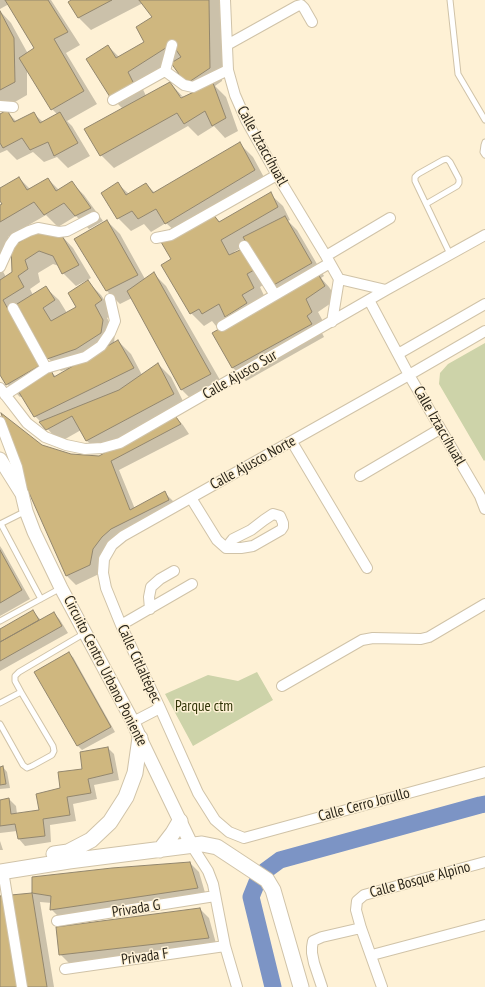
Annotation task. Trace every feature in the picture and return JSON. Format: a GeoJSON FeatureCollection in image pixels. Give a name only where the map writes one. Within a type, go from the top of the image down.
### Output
{"type":"FeatureCollection","features":[{"type":"Feature","properties":{"kind":"main road"},"geometry":{"type":"LineString","coordinates":[[1,868],[68,852],[91,840],[110,822],[126,797],[135,773],[140,738]]}},
{"type":"Feature","properties":{"kind":"main road"},"geometry":{"type":"LineString","coordinates":[[160,850],[180,821]]}},
{"type":"Feature","properties":{"kind":"main road"},"geometry":{"type":"LineString","coordinates":[[1,868],[202,844],[217,847],[267,880],[273,890],[300,987]]}},
{"type":"Feature","properties":{"kind":"street","name":"Calle Iztaccíhuatl"},"geometry":{"type":"LineString","coordinates":[[225,0],[228,70],[235,95],[243,114],[277,175],[339,279]]}},
{"type":"Feature","properties":{"kind":"street"},"geometry":{"type":"LineString","coordinates":[[227,45],[296,6],[301,5],[312,22]]}},
{"type":"Feature","properties":{"kind":"street"},"geometry":{"type":"LineString","coordinates":[[114,100],[165,71],[172,45]]}},
{"type":"Feature","properties":{"kind":"street"},"geometry":{"type":"LineString","coordinates":[[165,71],[184,85],[194,87],[228,70]]}},
{"type":"Feature","properties":{"kind":"street"},"geometry":{"type":"LineString","coordinates":[[0,106],[14,107]]}},
{"type":"Feature","properties":{"kind":"street"},"geometry":{"type":"LineString","coordinates":[[156,238],[171,235],[277,175]]}},
{"type":"Feature","properties":{"kind":"street"},"geometry":{"type":"LineString","coordinates":[[0,267],[10,245],[15,238],[38,228],[59,232],[67,230],[94,217]]}},
{"type":"Feature","properties":{"kind":"street"},"geometry":{"type":"LineString","coordinates":[[222,326],[275,295],[390,218]]}},
{"type":"Feature","properties":{"kind":"street","name":"Calle Ajusco Sur"},"geometry":{"type":"LineString","coordinates":[[2,391],[28,423],[45,437],[66,445],[85,449],[102,448],[120,443],[386,290],[485,235]]}},
{"type":"Feature","properties":{"kind":"street"},"geometry":{"type":"LineString","coordinates":[[244,246],[275,295]]}},
{"type":"Feature","properties":{"kind":"street"},"geometry":{"type":"LineString","coordinates":[[332,322],[339,279],[386,290]]}},
{"type":"Feature","properties":{"kind":"street"},"geometry":{"type":"LineString","coordinates":[[2,391],[46,368],[86,357],[101,346],[110,333],[115,321],[110,299]]}},
{"type":"Feature","properties":{"kind":"street","name":"Calle Iztaccíhuatl"},"geometry":{"type":"LineString","coordinates":[[369,300],[409,375],[480,496],[485,509]]}},
{"type":"Feature","properties":{"kind":"street"},"geometry":{"type":"LineString","coordinates":[[398,354],[485,304]]}},
{"type":"Feature","properties":{"kind":"street"},"geometry":{"type":"LineString","coordinates":[[13,308],[46,368]]}},
{"type":"Feature","properties":{"kind":"street","name":"Calle Ajusco Norte"},"geometry":{"type":"LineString","coordinates":[[104,559],[112,545],[123,536],[292,442],[485,331]]}},
{"type":"Feature","properties":{"kind":"street"},"geometry":{"type":"LineString","coordinates":[[0,422],[17,467],[22,494]]}},
{"type":"Feature","properties":{"kind":"street"},"geometry":{"type":"LineString","coordinates":[[360,476],[440,429]]}},
{"type":"Feature","properties":{"kind":"street"},"geometry":{"type":"LineString","coordinates":[[292,442],[367,568]]}},
{"type":"Feature","properties":{"kind":"street","name":"Circuito Centro Urbano Poniente"},"geometry":{"type":"LineString","coordinates":[[0,459],[22,494],[26,511],[34,532],[133,722],[192,846]]}},
{"type":"Feature","properties":{"kind":"street"},"geometry":{"type":"LineString","coordinates":[[191,498],[216,540],[226,548],[253,546],[281,530],[283,523],[280,516],[273,514],[251,530],[233,539],[226,548]]}},
{"type":"Feature","properties":{"kind":"street","name":"Calle Citlaltépec"},"geometry":{"type":"LineString","coordinates":[[104,559],[106,588],[121,625],[198,793],[215,820],[229,832],[244,838]]}},
{"type":"Feature","properties":{"kind":"street"},"geometry":{"type":"LineString","coordinates":[[150,609],[149,597],[151,587],[174,571]]}},
{"type":"Feature","properties":{"kind":"street"},"geometry":{"type":"LineString","coordinates":[[121,625],[192,584]]}},
{"type":"Feature","properties":{"kind":"street"},"geometry":{"type":"LineString","coordinates":[[282,686],[362,640],[373,638],[421,639],[429,637],[485,604]]}},
{"type":"Feature","properties":{"kind":"street"},"geometry":{"type":"LineString","coordinates":[[133,722],[160,708]]}},
{"type":"Feature","properties":{"kind":"street","name":"Calle Cerro Jorullo"},"geometry":{"type":"LineString","coordinates":[[244,838],[485,772]]}},
{"type":"Feature","properties":{"kind":"street"},"geometry":{"type":"LineString","coordinates":[[192,846],[208,871],[213,884],[225,946],[237,987]]}},
{"type":"Feature","properties":{"kind":"street","name":"Calle Bosque Alpino"},"geometry":{"type":"LineString","coordinates":[[361,928],[356,910],[357,901],[364,895],[485,862]]}},
{"type":"Feature","properties":{"kind":"street"},"geometry":{"type":"LineString","coordinates":[[1,868],[22,987]]}},
{"type":"Feature","properties":{"kind":"street","name":"Privada G"},"geometry":{"type":"LineString","coordinates":[[57,921],[215,896]]}},
{"type":"Feature","properties":{"kind":"street"},"geometry":{"type":"LineString","coordinates":[[372,955],[485,925]]}},
{"type":"Feature","properties":{"kind":"street"},"geometry":{"type":"LineString","coordinates":[[322,987],[312,954],[314,941],[322,937],[361,928],[372,955],[382,987]]}},
{"type":"Feature","properties":{"kind":"street","name":"Privada F"},"geometry":{"type":"LineString","coordinates":[[65,969],[225,946]]}},
{"type":"Feature","properties":{"kind":"lane"},"geometry":{"type":"LineString","coordinates":[[450,0],[458,74],[485,120]]}},
{"type":"Feature","properties":{"kind":"lane"},"geometry":{"type":"LineString","coordinates":[[485,142],[483,152],[485,155]]}},
{"type":"Feature","properties":{"kind":"lane"},"geometry":{"type":"LineString","coordinates":[[426,204],[457,186],[459,182],[459,178],[447,159],[418,174],[415,177],[415,181],[426,204],[450,254]]}},
{"type":"Feature","properties":{"kind":"lane"},"geometry":{"type":"LineString","coordinates":[[26,511],[0,524],[41,599]]}},
{"type":"Feature","properties":{"kind":"lane"},"geometry":{"type":"LineString","coordinates":[[0,622],[62,588]]}},
{"type":"Feature","properties":{"kind":"lane"},"geometry":{"type":"LineString","coordinates":[[0,724],[23,765],[27,768],[52,755],[54,751],[53,746],[21,692],[14,676],[86,632]]}},
{"type":"Feature","properties":{"kind":"lane"},"geometry":{"type":"LineString","coordinates":[[0,703],[21,692]]}},
{"type":"Feature","properties":{"kind":"green space"},"geometry":{"type":"Polygon","coordinates":[[[485,343],[484,461],[439,384],[440,373],[448,364],[485,343]]]}},
{"type":"Feature","properties":{"kind":"green space","name":"Parque ctm"},"geometry":{"type":"Polygon","coordinates":[[[257,672],[273,700],[193,746],[165,694],[208,675],[238,681],[257,672]]]}},
{"type":"Feature","properties":{"kind":"building"},"geometry":{"type":"Polygon","coordinates":[[[5,0],[48,0],[68,32],[54,39],[84,91],[51,110],[19,58],[34,48],[5,0]]]}},
{"type":"Feature","properties":{"kind":"building"},"geometry":{"type":"Polygon","coordinates":[[[71,0],[112,0],[78,18],[68,2],[71,0]]]}},
{"type":"Feature","properties":{"kind":"building"},"geometry":{"type":"Polygon","coordinates":[[[139,0],[209,0],[210,68],[186,84],[171,63],[181,57],[172,44],[128,72],[134,84],[110,97],[86,59],[108,45],[116,58],[144,42],[136,27],[152,17],[139,0]]]}},
{"type":"Feature","properties":{"kind":"building"},"geometry":{"type":"Polygon","coordinates":[[[0,11],[14,38],[15,82],[0,90],[0,11]]]}},
{"type":"Feature","properties":{"kind":"building"},"geometry":{"type":"Polygon","coordinates":[[[170,82],[181,98],[213,83],[226,118],[212,126],[205,111],[184,124],[177,113],[100,156],[84,129],[170,82]]]}},
{"type":"Feature","properties":{"kind":"building"},"geometry":{"type":"Polygon","coordinates":[[[7,110],[14,122],[34,112],[40,123],[60,112],[78,143],[54,156],[48,142],[30,150],[22,138],[3,148],[0,143],[0,114],[7,110]]]}},
{"type":"Feature","properties":{"kind":"building"},"geometry":{"type":"Polygon","coordinates":[[[240,142],[255,170],[165,224],[156,209],[138,219],[132,211],[117,219],[101,193],[118,182],[126,195],[146,183],[153,193],[240,142]]]}},
{"type":"Feature","properties":{"kind":"building"},"geometry":{"type":"Polygon","coordinates":[[[19,177],[27,190],[48,178],[56,191],[72,181],[91,208],[75,216],[64,203],[44,215],[34,202],[0,222],[0,205],[2,204],[0,201],[0,188],[19,177]]]}},
{"type":"Feature","properties":{"kind":"building"},"geometry":{"type":"Polygon","coordinates":[[[271,192],[278,207],[221,240],[229,255],[242,249],[254,270],[247,274],[254,288],[242,295],[247,303],[225,317],[219,304],[202,314],[199,309],[190,314],[161,265],[171,259],[161,242],[213,214],[219,222],[271,192]]]}},
{"type":"Feature","properties":{"kind":"building"},"geometry":{"type":"Polygon","coordinates":[[[285,216],[312,263],[272,286],[243,237],[285,216]]]}},
{"type":"Feature","properties":{"kind":"building"},"geometry":{"type":"Polygon","coordinates":[[[107,220],[138,275],[106,291],[74,239],[107,220]]]}},
{"type":"Feature","properties":{"kind":"building"},"geometry":{"type":"Polygon","coordinates":[[[36,232],[61,234],[79,265],[62,274],[53,256],[39,251],[25,260],[28,269],[18,276],[24,287],[3,300],[39,366],[6,385],[0,375],[0,280],[12,272],[11,247],[36,232]]]}},
{"type":"Feature","properties":{"kind":"building"},"geometry":{"type":"Polygon","coordinates":[[[154,272],[211,374],[181,390],[127,291],[154,272]]]}},
{"type":"Feature","properties":{"kind":"building"},"geometry":{"type":"Polygon","coordinates":[[[317,272],[325,286],[306,299],[312,312],[307,316],[312,324],[232,368],[212,333],[317,272]]]}},
{"type":"Feature","properties":{"kind":"building"},"geometry":{"type":"Polygon","coordinates":[[[88,280],[102,300],[95,305],[103,320],[101,333],[76,349],[47,359],[17,304],[46,286],[55,300],[43,308],[51,321],[76,307],[68,293],[88,280]]]}},
{"type":"Feature","properties":{"kind":"building"},"geometry":{"type":"Polygon","coordinates":[[[118,340],[134,368],[34,417],[17,389],[51,370],[54,377],[118,340]]]}},
{"type":"Feature","properties":{"kind":"building"},"geometry":{"type":"Polygon","coordinates":[[[158,363],[174,394],[86,441],[72,416],[46,430],[39,422],[119,390],[158,363]]]}},
{"type":"Feature","properties":{"kind":"building"},"geometry":{"type":"Polygon","coordinates":[[[1,413],[42,445],[71,454],[99,456],[174,414],[181,424],[111,461],[130,510],[165,491],[169,500],[111,529],[102,537],[93,549],[90,565],[66,576],[26,486],[1,413]]]}},
{"type":"Feature","properties":{"kind":"building"},"geometry":{"type":"Polygon","coordinates":[[[0,550],[22,590],[0,603],[0,550]]]}},
{"type":"Feature","properties":{"kind":"building"},"geometry":{"type":"Polygon","coordinates":[[[33,610],[39,620],[0,642],[0,629],[33,610]]]}},
{"type":"Feature","properties":{"kind":"building"},"geometry":{"type":"Polygon","coordinates":[[[54,612],[62,626],[0,661],[0,642],[54,612]]]}},
{"type":"Feature","properties":{"kind":"building"},"geometry":{"type":"Polygon","coordinates":[[[69,652],[111,727],[77,746],[34,672],[69,652]]]}},
{"type":"Feature","properties":{"kind":"building"},"geometry":{"type":"Polygon","coordinates":[[[108,747],[113,773],[88,779],[91,793],[67,797],[70,815],[43,819],[45,836],[18,839],[15,824],[0,826],[0,800],[9,798],[11,814],[39,810],[36,794],[60,788],[58,772],[82,769],[80,752],[108,747]]]}},
{"type":"Feature","properties":{"kind":"building"},"geometry":{"type":"Polygon","coordinates":[[[3,766],[6,784],[0,785],[0,767],[3,766]]]}},
{"type":"Feature","properties":{"kind":"building"},"geometry":{"type":"Polygon","coordinates":[[[190,862],[198,888],[50,910],[51,896],[32,893],[32,877],[112,868],[190,862]]]}},
{"type":"Feature","properties":{"kind":"building"},"geometry":{"type":"Polygon","coordinates":[[[32,893],[47,987],[26,987],[11,895],[32,893]]]}},
{"type":"Feature","properties":{"kind":"building"},"geometry":{"type":"Polygon","coordinates":[[[5,895],[17,987],[0,987],[0,896],[5,895]]]}},
{"type":"Feature","properties":{"kind":"building"},"geometry":{"type":"Polygon","coordinates":[[[200,908],[209,938],[59,955],[56,927],[200,908]]]}},
{"type":"Feature","properties":{"kind":"waterway"},"geometry":{"type":"LineString","coordinates":[[265,871],[280,860],[485,804]]}},
{"type":"Feature","properties":{"kind":"waterway"},"geometry":{"type":"LineString","coordinates":[[257,882],[251,897],[273,987]]}}]}
